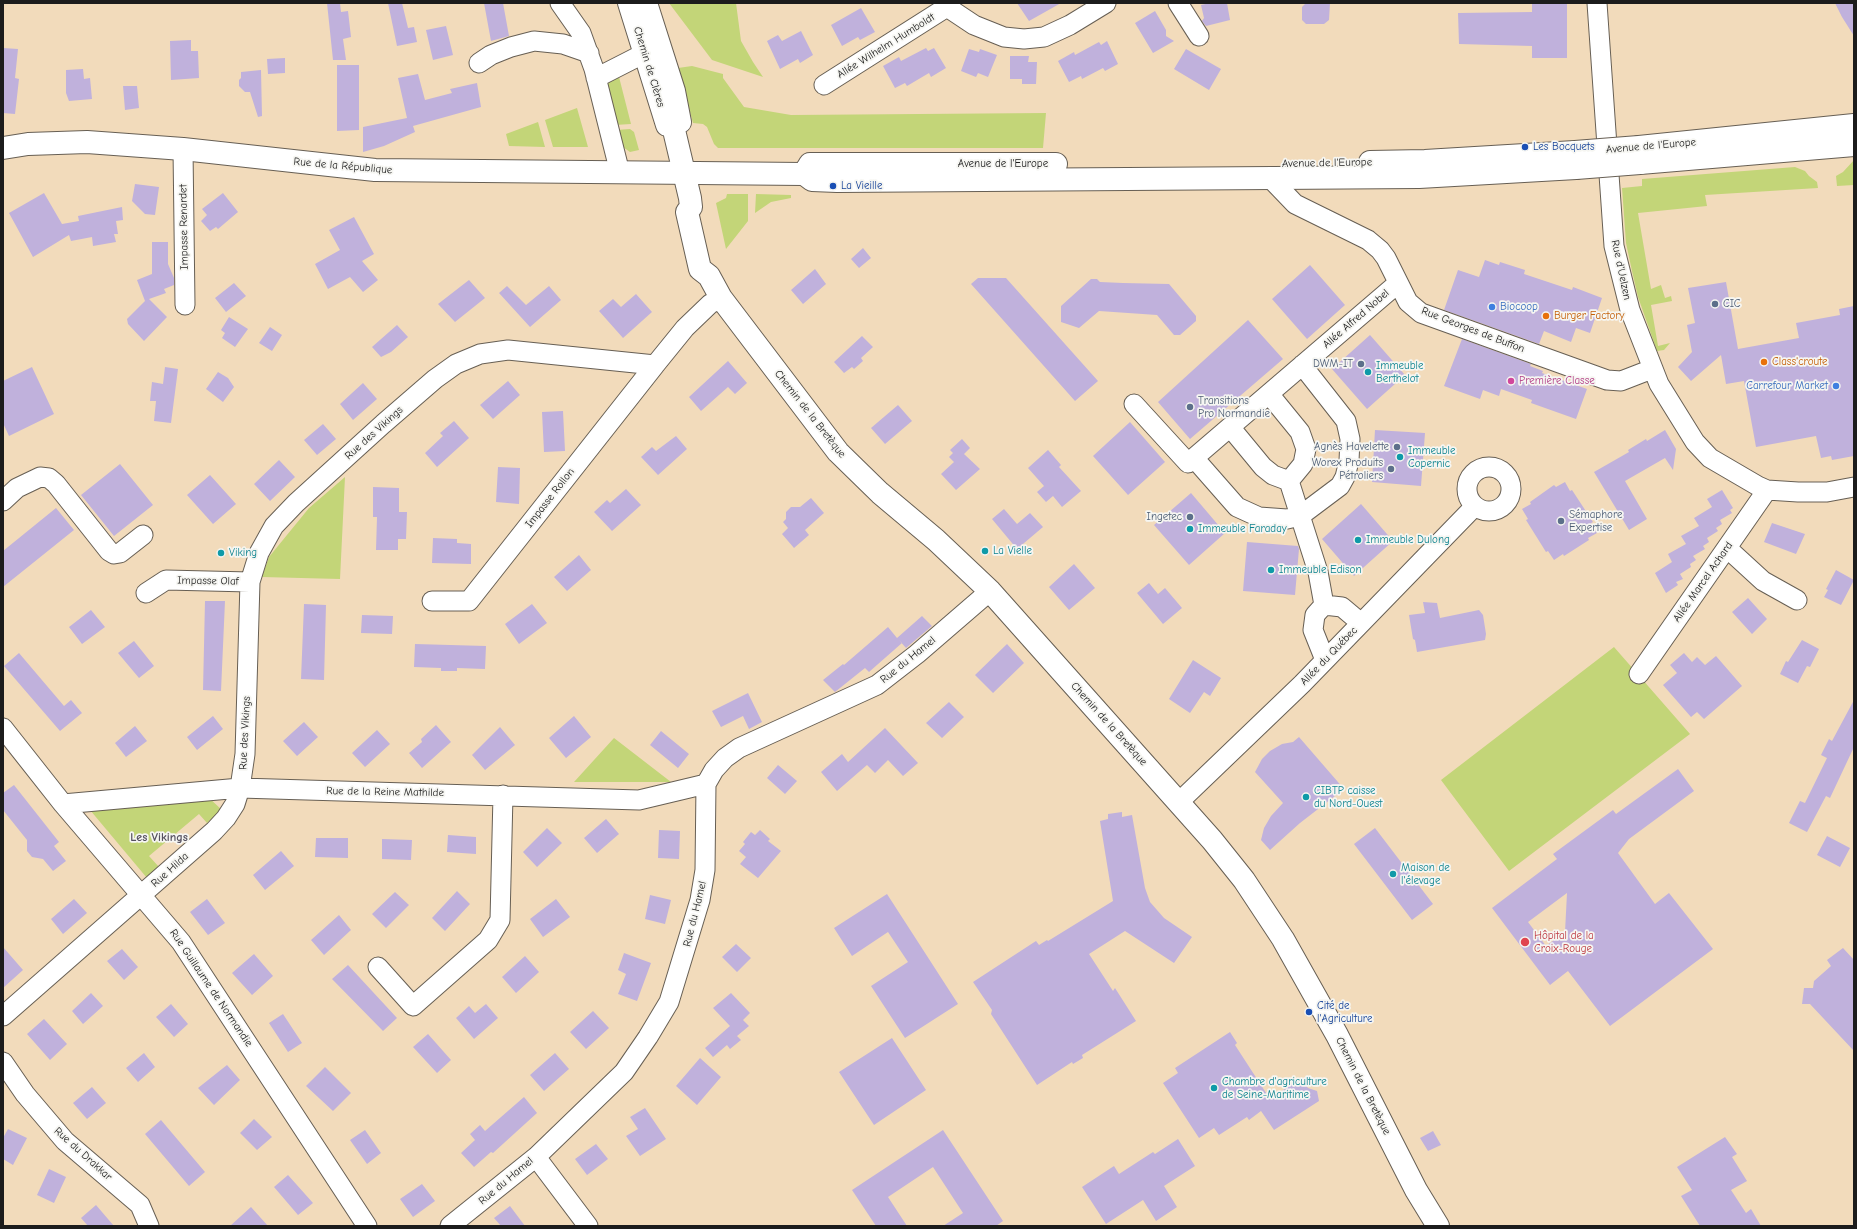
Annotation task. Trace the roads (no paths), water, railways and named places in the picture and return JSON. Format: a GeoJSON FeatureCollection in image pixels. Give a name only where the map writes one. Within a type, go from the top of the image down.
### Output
{"type":"FeatureCollection","features":[{"type":"Feature","properties":{"kind":"main road","name":"Chemin de Clères"},"geometry":{"type":"LineString","coordinates":[[629,3],[667,125],[673,126],[680,122],[674,91],[646,3]]}},
{"type":"Feature","properties":{"kind":"main road","name":"Chemin de Clères"},"geometry":{"type":"LineString","coordinates":[[673,126],[684,173]]}},
{"type":"Feature","properties":{"kind":"main road","name":"Avenue de l'Europe"},"geometry":{"type":"LineString","coordinates":[[1640,155],[1854,126]]}},
{"type":"Feature","properties":{"kind":"main road","name":"Rue de la République"},"geometry":{"type":"LineString","coordinates":[[3,148],[28,144],[87,142],[183,149],[375,170],[684,173]]}},
{"type":"Feature","properties":{"kind":"main road","name":"Avenue de l'Europe"},"geometry":{"type":"LineString","coordinates":[[684,173],[804,174],[812,180],[837,181],[1419,177],[1576,160],[1640,155],[1854,144]]}},
{"type":"Feature","properties":{"kind":"main road","name":"Avenue de l'Europe"},"geometry":{"type":"LineString","coordinates":[[804,174],[810,164],[1270,164],[1576,160]]}},
{"type":"Feature","properties":{"kind":"main road","name":"Chemin de la Bretèque"},"geometry":{"type":"LineString","coordinates":[[684,173],[691,207],[686,212],[700,269],[709,276],[721,298],[838,452],[880,493],[936,540],[990,591],[1179,802],[1244,880],[1283,940],[1337,1035],[1416,1190],[1438,1226]]}},
{"type":"Feature","properties":{"kind":"street"},"geometry":{"type":"LineString","coordinates":[[560,3],[581,33],[596,78],[620,173]]}},
{"type":"Feature","properties":{"kind":"street"},"geometry":{"type":"LineString","coordinates":[[946,5],[974,25],[1004,36],[1024,39],[1044,37],[1070,25],[1106,3]]}},
{"type":"Feature","properties":{"kind":"street"},"geometry":{"type":"LineString","coordinates":[[1178,3],[1199,36]]}},
{"type":"Feature","properties":{"kind":"street","name":"Rue d'Uelzen"},"geometry":{"type":"LineString","coordinates":[[1597,3],[1614,246],[1630,310],[1659,384],[1694,442],[1710,458],[1728,470],[1767,490],[1827,492],[1854,487]]}},
{"type":"Feature","properties":{"kind":"street","name":"Allée Wilhelm Humboldt"},"geometry":{"type":"LineString","coordinates":[[824,85],[946,5]]}},
{"type":"Feature","properties":{"kind":"street"},"geometry":{"type":"LineString","coordinates":[[479,63],[491,55],[511,47],[534,41],[563,44],[588,53]]}},
{"type":"Feature","properties":{"kind":"street"},"geometry":{"type":"LineString","coordinates":[[596,78],[645,53]]}},
{"type":"Feature","properties":{"kind":"street","name":"Impasse Renardet"},"geometry":{"type":"LineString","coordinates":[[183,149],[185,305]]}},
{"type":"Feature","properties":{"kind":"street","name":"Rue Georges de Buffon"},"geometry":{"type":"LineString","coordinates":[[1271,179],[1295,204],[1368,240],[1380,250],[1389,264],[1408,302],[1421,313],[1607,380],[1621,381],[1652,368]]}},
{"type":"Feature","properties":{"kind":"street","name":"Allée Alfred Nobel"},"geometry":{"type":"LineString","coordinates":[[1191,461],[1398,284]]}},
{"type":"Feature","properties":{"kind":"street"},"geometry":{"type":"LineString","coordinates":[[654,365],[684,328],[710,304],[721,298]]}},
{"type":"Feature","properties":{"kind":"street","name":"Rue des Vikings"},"geometry":{"type":"LineString","coordinates":[[240,788],[245,754],[250,582],[259,553],[278,522],[296,503],[383,424],[436,379],[456,364],[480,354],[508,350],[654,365]]}},
{"type":"Feature","properties":{"kind":"street","name":"Impasse Rollon"},"geometry":{"type":"LineString","coordinates":[[432,601],[469,601],[654,365]]}},
{"type":"Feature","properties":{"kind":"street"},"geometry":{"type":"LineString","coordinates":[[1134,404],[1237,507],[1258,517],[1287,519],[1300,516],[1340,486],[1345,477],[1349,461],[1350,439],[1344,416],[1302,365]]}},
{"type":"Feature","properties":{"kind":"street"},"geometry":{"type":"LineString","coordinates":[[1269,394],[1300,432],[1306,449],[1303,464],[1289,481]]}},
{"type":"Feature","properties":{"kind":"street"},"geometry":{"type":"LineString","coordinates":[[1230,427],[1263,467],[1273,475],[1289,481]]}},
{"type":"Feature","properties":{"kind":"street"},"geometry":{"type":"LineString","coordinates":[[3,501],[18,488],[40,478],[49,478],[56,484],[109,551],[114,554],[120,553],[143,535]]}},
{"type":"Feature","properties":{"kind":"street"},"geometry":{"type":"LineString","coordinates":[[1289,481],[1318,572],[1324,605]]}},
{"type":"Feature","properties":{"kind":"street","name":"Allée Marcel Achard"},"geometry":{"type":"LineString","coordinates":[[1639,674],[1767,490]]}},
{"type":"Feature","properties":{"kind":"street","name":"Allée du Québec"},"geometry":{"type":"LineString","coordinates":[[1179,802],[1294,692],[1475,506]]}},
{"type":"Feature","properties":{"kind":"street"},"geometry":{"type":"LineString","coordinates":[[1727,548],[1762,581],[1797,600]]}},
{"type":"Feature","properties":{"kind":"street","name":"Impasse Olaf"},"geometry":{"type":"LineString","coordinates":[[146,593],[166,580],[250,582]]}},
{"type":"Feature","properties":{"kind":"street","name":"Rue du Hamel"},"geometry":{"type":"LineString","coordinates":[[450,1226],[536,1157],[624,1072],[648,1037],[669,1002],[700,900],[705,870],[706,784],[714,770],[725,758],[739,748],[877,685],[918,654],[990,591]]}},
{"type":"Feature","properties":{"kind":"street"},"geometry":{"type":"LineString","coordinates":[[1324,605],[1342,607],[1361,623]]}},
{"type":"Feature","properties":{"kind":"street"},"geometry":{"type":"LineString","coordinates":[[1324,605],[1315,615],[1313,630],[1325,660]]}},
{"type":"Feature","properties":{"kind":"street","name":"Rue Guillaume de Normandie"},"geometry":{"type":"LineString","coordinates":[[3,728],[63,804],[181,942],[367,1226]]}},
{"type":"Feature","properties":{"kind":"street","name":"Rue de la Reine Mathilde"},"geometry":{"type":"LineString","coordinates":[[63,804],[240,788],[639,800],[706,784]]}},
{"type":"Feature","properties":{"kind":"street","name":"Rue Hilda"},"geometry":{"type":"LineString","coordinates":[[142,895],[226,818],[235,804],[240,788]]}},
{"type":"Feature","properties":{"kind":"street"},"geometry":{"type":"LineString","coordinates":[[378,968],[413,1006],[488,940],[500,920],[503,795]]}},
{"type":"Feature","properties":{"kind":"street"},"geometry":{"type":"LineString","coordinates":[[3,1016],[142,895]]}},
{"type":"Feature","properties":{"kind":"street","name":"Rue du Drakkar"},"geometry":{"type":"LineString","coordinates":[[3,1062],[25,1094],[65,1141],[140,1205],[149,1226]]}},
{"type":"Feature","properties":{"kind":"street"},"geometry":{"type":"LineString","coordinates":[[536,1157],[588,1226]]}},
{"type":"Feature","properties":{"kind":"place","name":"Les Bocquets"},"geometry":{"type":"Point","coordinates":[1525,147]}},
{"type":"Feature","properties":{"kind":"place","name":"La Vieille"},"geometry":{"type":"Point","coordinates":[833,186]}},
{"type":"Feature","properties":{"kind":"place","name":"CIC"},"geometry":{"type":"Point","coordinates":[1715,304]}},
{"type":"Feature","properties":{"kind":"place","name":"Biocoop"},"geometry":{"type":"Point","coordinates":[1492,307]}},
{"type":"Feature","properties":{"kind":"place","name":"Burger Factory"},"geometry":{"type":"Point","coordinates":[1546,316]}},
{"type":"Feature","properties":{"kind":"place","name":"Class'croute"},"geometry":{"type":"Point","coordinates":[1764,362]}},
{"type":"Feature","properties":{"kind":"place","name":"DWM-IT"},"geometry":{"type":"Point","coordinates":[1361,364]}},
{"type":"Feature","properties":{"kind":"place","name":"Immeuble Berthelot"},"geometry":{"type":"Point","coordinates":[1368,372]}},
{"type":"Feature","properties":{"kind":"place","name":"Première Classe"},"geometry":{"type":"Point","coordinates":[1511,381]}},
{"type":"Feature","properties":{"kind":"place","name":"Carrefour Market"},"geometry":{"type":"Point","coordinates":[1836,386]}},
{"type":"Feature","properties":{"kind":"place","name":"Transitions Pro Normandie"},"geometry":{"type":"Point","coordinates":[1190,407]}},
{"type":"Feature","properties":{"kind":"place","name":"Agnès Havelette"},"geometry":{"type":"Point","coordinates":[1397,447]}},
{"type":"Feature","properties":{"kind":"place","name":"Immeuble Copernic"},"geometry":{"type":"Point","coordinates":[1400,457]}},
{"type":"Feature","properties":{"kind":"place","name":"Worex Produits Pétroliers"},"geometry":{"type":"Point","coordinates":[1391,469]}},
{"type":"Feature","properties":{"kind":"place","name":"Ingetec"},"geometry":{"type":"Point","coordinates":[1190,517]}},
{"type":"Feature","properties":{"kind":"place","name":"Sémaphore Expertise"},"geometry":{"type":"Point","coordinates":[1561,521]}},
{"type":"Feature","properties":{"kind":"place","name":"Immeuble Faraday"},"geometry":{"type":"Point","coordinates":[1190,529]}},
{"type":"Feature","properties":{"kind":"place","name":"Immeuble Dulong"},"geometry":{"type":"Point","coordinates":[1358,540]}},
{"type":"Feature","properties":{"kind":"place","name":"La Vielle"},"geometry":{"type":"Point","coordinates":[985,551]}},
{"type":"Feature","properties":{"kind":"place","name":"Viking"},"geometry":{"type":"Point","coordinates":[221,553]}},
{"type":"Feature","properties":{"kind":"place","name":"Immeuble Edison"},"geometry":{"type":"Point","coordinates":[1271,570]}},
{"type":"Feature","properties":{"kind":"place","name":"CIBTP caisse du Nord-Ouest"},"geometry":{"type":"Point","coordinates":[1306,797]}},
{"type":"Feature","properties":{"kind":"place","name":"Maison de l'élevage"},"geometry":{"type":"Point","coordinates":[1393,874]}},
{"type":"Feature","properties":{"kind":"place","name":"Hôpital de la Croix-Rouge"},"geometry":{"type":"Point","coordinates":[1525,942]}},
{"type":"Feature","properties":{"kind":"place","name":"Cité de l'Agriculture"},"geometry":{"type":"Point","coordinates":[1309,1012]}},
{"type":"Feature","properties":{"kind":"place","name":"Chambre d'agriculture de Seine-Maritime"},"geometry":{"type":"Point","coordinates":[1214,1088]}},
{"type":"Feature","properties":{"kind":"district","name":"Les Vikings"},"geometry":{"type":"Point","coordinates":[159,838]}}]}
